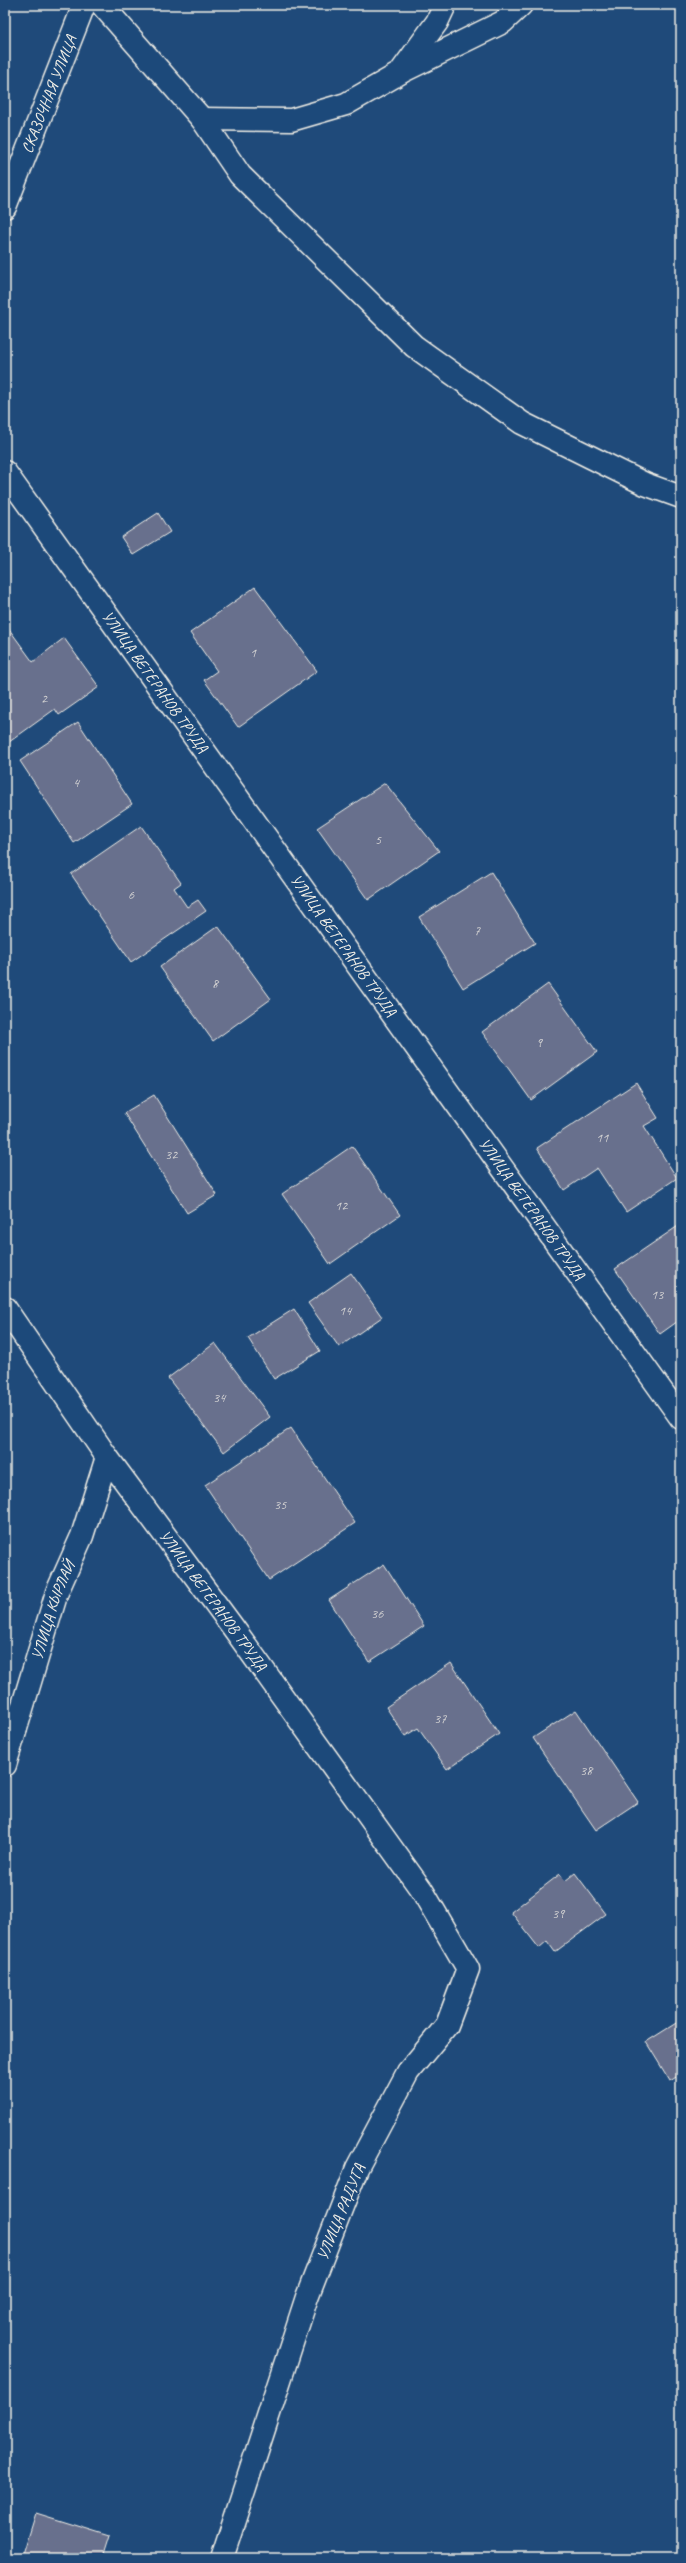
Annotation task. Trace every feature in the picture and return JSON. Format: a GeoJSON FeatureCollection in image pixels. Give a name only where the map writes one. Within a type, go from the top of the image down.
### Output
{"type":"FeatureCollection","features":[{"type":"Feature","properties":{"kind":"street","name":"СКАЗОЧНАЯ УЛИЦА"},"geometry":{"type":"LineString","coordinates":[[5,206],[84,5]]}},
{"type":"Feature","properties":{"kind":"street"},"geometry":{"type":"LineString","coordinates":[[102,5],[202,119],[240,175],[414,346],[522,422],[645,484],[681,497]]}},
{"type":"Feature","properties":{"kind":"street"},"geometry":{"type":"LineString","coordinates":[[400,73],[437,22],[445,5]]}},
{"type":"Feature","properties":{"kind":"street"},"geometry":{"type":"LineString","coordinates":[[202,119],[291,120],[346,104],[400,73],[503,22],[521,5]]}},
{"type":"Feature","properties":{"kind":"street","name":"УЛИЦА ВЕТЕРАНОВ ТРУДА"},"geometry":{"type":"LineString","coordinates":[[5,472],[681,1418]]}},
{"type":"Feature","properties":{"kind":"street","name":"УЛИЦА ВЕТЕРАНОВ ТРУДА"},"geometry":{"type":"LineString","coordinates":[[5,1308],[107,1457],[232,1626],[422,1892]]}},
{"type":"Feature","properties":{"kind":"street","name":"УЛИЦА КЫРЛАЙ"},"geometry":{"type":"LineString","coordinates":[[5,1765],[57,1592],[82,1536],[107,1457]]}},
{"type":"Feature","properties":{"kind":"street","name":"УЛИЦА РАДУГА"},"geometry":{"type":"LineString","coordinates":[[222,2558],[307,2297],[357,2168],[408,2072],[448,2025],[468,1969],[422,1892]]}},
{"type":"Feature","properties":{"kind":"building"},"geometry":{"type":"Polygon","coordinates":[[[158,513],[170,532],[133,555],[121,537],[158,513]]]}},
{"type":"Feature","properties":{"kind":"building"},"geometry":{"type":"Polygon","coordinates":[[[255,587],[317,671],[238,727],[204,680],[217,671],[190,633],[255,587]]]}},
{"type":"Feature","properties":{"kind":"building"},"geometry":{"type":"Polygon","coordinates":[[[9,629],[33,662],[64,638],[99,687],[59,715],[55,709],[5,745],[5,632],[9,629]]]}},
{"type":"Feature","properties":{"kind":"building"},"geometry":{"type":"Polygon","coordinates":[[[78,722],[132,804],[74,843],[20,761],[78,722]]]}},
{"type":"Feature","properties":{"kind":"building"},"geometry":{"type":"Polygon","coordinates":[[[385,783],[439,851],[368,900],[317,828],[385,783]]]}},
{"type":"Feature","properties":{"kind":"building"},"geometry":{"type":"Polygon","coordinates":[[[141,826],[181,883],[174,888],[187,907],[198,900],[206,911],[131,962],[71,874],[141,826]]]}},
{"type":"Feature","properties":{"kind":"building"},"geometry":{"type":"Polygon","coordinates":[[[491,872],[535,943],[463,988],[419,917],[491,872]]]}},
{"type":"Feature","properties":{"kind":"building"},"geometry":{"type":"Polygon","coordinates":[[[218,926],[271,999],[213,1041],[160,967],[218,926]]]}},
{"type":"Feature","properties":{"kind":"building"},"geometry":{"type":"Polygon","coordinates":[[[548,984],[597,1052],[531,1100],[482,1032],[548,984]]]}},
{"type":"Feature","properties":{"kind":"building"},"geometry":{"type":"Polygon","coordinates":[[[636,1083],[658,1118],[644,1126],[677,1178],[626,1212],[597,1168],[564,1190],[537,1148],[636,1083]]]}},
{"type":"Feature","properties":{"kind":"building"},"geometry":{"type":"Polygon","coordinates":[[[154,1095],[217,1195],[187,1213],[124,1113],[154,1095]]]}},
{"type":"Feature","properties":{"kind":"building"},"geometry":{"type":"Polygon","coordinates":[[[352,1146],[400,1215],[330,1264],[282,1194],[352,1146]]]}},
{"type":"Feature","properties":{"kind":"building"},"geometry":{"type":"Polygon","coordinates":[[[681,1224],[681,1319],[660,1334],[615,1269],[681,1224]]]}},
{"type":"Feature","properties":{"kind":"building"},"geometry":{"type":"Polygon","coordinates":[[[351,1273],[382,1317],[339,1347],[308,1303],[351,1273]]]}},
{"type":"Feature","properties":{"kind":"building"},"geometry":{"type":"Polygon","coordinates":[[[294,1309],[320,1351],[274,1379],[248,1338],[294,1309]]]}},
{"type":"Feature","properties":{"kind":"building"},"geometry":{"type":"Polygon","coordinates":[[[215,1343],[270,1417],[224,1452],[168,1378],[215,1343]]]}},
{"type":"Feature","properties":{"kind":"building"},"geometry":{"type":"Polygon","coordinates":[[[291,1428],[355,1523],[269,1580],[205,1485],[291,1428]]]}},
{"type":"Feature","properties":{"kind":"building"},"geometry":{"type":"Polygon","coordinates":[[[384,1564],[424,1626],[369,1662],[329,1600],[384,1564]]]}},
{"type":"Feature","properties":{"kind":"building"},"geometry":{"type":"Polygon","coordinates":[[[451,1663],[499,1734],[447,1769],[418,1728],[405,1736],[386,1707],[451,1663]]]}},
{"type":"Feature","properties":{"kind":"building"},"geometry":{"type":"Polygon","coordinates":[[[576,1710],[638,1802],[596,1830],[533,1738],[576,1710]]]}},
{"type":"Feature","properties":{"kind":"building"},"geometry":{"type":"Polygon","coordinates":[[[575,1873],[606,1914],[555,1952],[547,1941],[539,1948],[511,1912],[560,1874],[565,1881],[575,1873]]]}},
{"type":"Feature","properties":{"kind":"building"},"geometry":{"type":"Polygon","coordinates":[[[681,2020],[681,2074],[670,2081],[646,2042],[681,2020]]]}},
{"type":"Feature","properties":{"kind":"building"},"geometry":{"type":"Polygon","coordinates":[[[36,2513],[110,2536],[103,2558],[22,2558],[36,2513]]]}}]}
